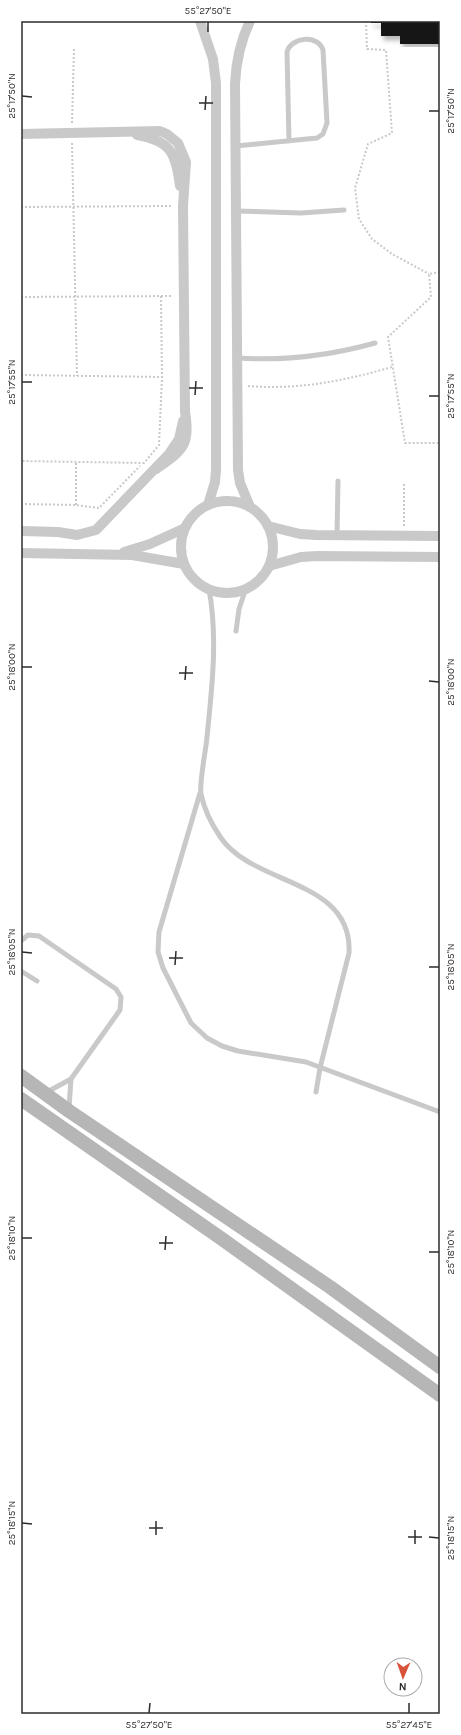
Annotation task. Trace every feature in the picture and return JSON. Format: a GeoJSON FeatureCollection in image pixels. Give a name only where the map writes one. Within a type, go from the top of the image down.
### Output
{"type":"FeatureCollection","features":[{"type":"Feature","properties":{"kind":"main road"},"geometry":{"type":"LineString","coordinates":[[21,1076],[69,1111],[330,1287],[440,1367]]}},
{"type":"Feature","properties":{"kind":"main road"},"geometry":{"type":"LineString","coordinates":[[21,1099],[440,1395]]}},
{"type":"Feature","properties":{"kind":"street"},"geometry":{"type":"LineString","coordinates":[[200,21],[213,59],[216,83],[216,470],[212,494],[208,505]]}},
{"type":"Feature","properties":{"kind":"street"},"geometry":{"type":"LineString","coordinates":[[250,21],[243,36],[236,59],[236,211],[238,470],[240,483],[250,507]]}},
{"type":"Feature","properties":{"kind":"street"},"geometry":{"type":"LineString","coordinates":[[21,134],[123,133],[160,131],[167,134],[178,143],[186,162],[183,206],[185,411],[187,436],[183,447],[177,455],[156,469],[114,511],[90,526],[58,532],[21,532]]}},
{"type":"Feature","properties":{"kind":"street"},"geometry":{"type":"LineString","coordinates":[[225,501],[234,501],[250,507],[261,515],[268,526],[273,546],[269,566],[260,579],[246,588],[228,593],[209,589],[194,579],[184,564],[181,552],[181,540],[184,528],[194,514],[208,505],[225,501]]}},
{"type":"Feature","properties":{"kind":"street"},"geometry":{"type":"LineString","coordinates":[[268,526],[300,534],[337,536],[440,536]]}},
{"type":"Feature","properties":{"kind":"street"},"geometry":{"type":"LineString","coordinates":[[114,554],[150,544],[184,528]]}},
{"type":"Feature","properties":{"kind":"street"},"geometry":{"type":"LineString","coordinates":[[21,553],[114,554],[150,557],[184,564]]}},
{"type":"Feature","properties":{"kind":"street"},"geometry":{"type":"LineString","coordinates":[[269,566],[295,558],[317,556],[440,557]]}},
{"type":"Feature","properties":{"kind":"lane"},"geometry":{"type":"LineString","coordinates":[[236,146],[289,141],[317,138],[323,134],[327,127],[323,50],[320,44],[314,41],[298,40],[294,42],[287,52],[289,141]]}},
{"type":"Feature","properties":{"kind":"lane"},"geometry":{"type":"LineString","coordinates":[[236,211],[287,213],[344,210]]}},
{"type":"Feature","properties":{"kind":"lane"},"geometry":{"type":"LineString","coordinates":[[237,358],[307,357],[353,349],[375,343]]}},
{"type":"Feature","properties":{"kind":"lane"},"geometry":{"type":"LineString","coordinates":[[337,536],[338,481]]}},
{"type":"Feature","properties":{"kind":"lane"},"geometry":{"type":"LineString","coordinates":[[236,631],[239,609],[246,588]]}},
{"type":"Feature","properties":{"kind":"lane"},"geometry":{"type":"LineString","coordinates":[[209,589],[215,638],[209,720],[201,792],[159,932],[158,952],[163,968],[191,1023],[207,1038],[222,1046],[238,1051],[290,1058],[440,1112]]}},
{"type":"Feature","properties":{"kind":"lane"},"geometry":{"type":"LineString","coordinates":[[201,792],[210,820],[216,831],[236,855],[322,898],[337,911],[346,926],[349,940],[349,953],[320,1068],[316,1092]]}},
{"type":"Feature","properties":{"kind":"lane"},"geometry":{"type":"LineString","coordinates":[[21,941],[28,935],[39,936],[116,990],[121,997],[120,1010],[71,1079],[58,1088],[45,1093]]}},
{"type":"Feature","properties":{"kind":"lane"},"geometry":{"type":"LineString","coordinates":[[21,971],[37,981]]}},
{"type":"Feature","properties":{"kind":"lane"},"geometry":{"type":"LineString","coordinates":[[69,1111],[71,1079]]}},
{"type":"Feature","properties":{"kind":"path"},"geometry":{"type":"LineString","coordinates":[[366,21],[366,49],[386,50],[392,133],[368,144],[354,188],[358,219],[372,239],[392,254],[429,274],[440,272]]}},
{"type":"Feature","properties":{"kind":"path"},"geometry":{"type":"LineString","coordinates":[[74,49],[72,133],[77,376]]}},
{"type":"Feature","properties":{"kind":"path"},"geometry":{"type":"LineString","coordinates":[[21,207],[183,206]]}},
{"type":"Feature","properties":{"kind":"path"},"geometry":{"type":"LineString","coordinates":[[429,274],[431,297],[388,337],[405,443],[440,443]]}},
{"type":"Feature","properties":{"kind":"path"},"geometry":{"type":"LineString","coordinates":[[21,296],[184,296]]}},
{"type":"Feature","properties":{"kind":"path"},"geometry":{"type":"LineString","coordinates":[[21,504],[76,505],[98,508],[144,463],[159,445],[162,377],[161,296]]}},
{"type":"Feature","properties":{"kind":"path"},"geometry":{"type":"LineString","coordinates":[[237,385],[280,387],[310,386],[358,377],[392,367]]}},
{"type":"Feature","properties":{"kind":"path"},"geometry":{"type":"LineString","coordinates":[[21,375],[162,377]]}},
{"type":"Feature","properties":{"kind":"path"},"geometry":{"type":"LineString","coordinates":[[21,461],[144,463]]}},
{"type":"Feature","properties":{"kind":"path"},"geometry":{"type":"LineString","coordinates":[[76,462],[76,505]]}},
{"type":"Feature","properties":{"kind":"building"},"geometry":{"type":"Polygon","coordinates":[[[371,21],[440,21],[440,44],[400,44],[400,36],[381,36],[381,23],[371,23],[371,21]]]}}]}
